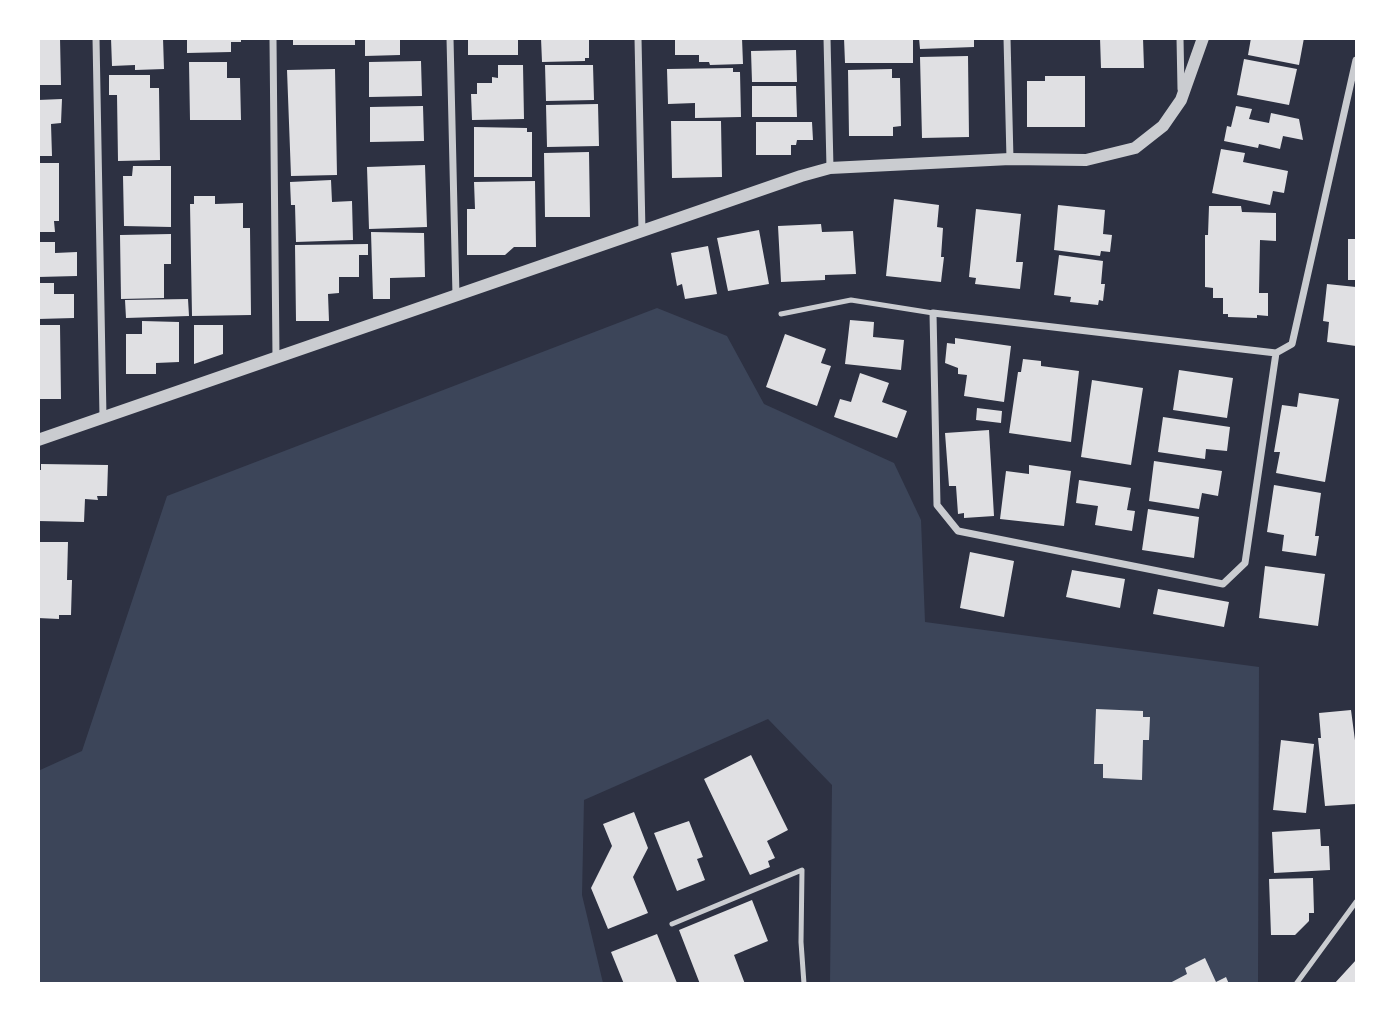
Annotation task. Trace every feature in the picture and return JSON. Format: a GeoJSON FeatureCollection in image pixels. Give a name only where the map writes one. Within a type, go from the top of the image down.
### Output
{"type":"FeatureCollection","features":[{"type":"Feature","properties":{"kind":"street"},"geometry":{"type":"LineString","coordinates":[[96,38],[103,417]]}},
{"type":"Feature","properties":{"kind":"street"},"geometry":{"type":"LineString","coordinates":[[273,38],[276,358]]}},
{"type":"Feature","properties":{"kind":"street"},"geometry":{"type":"LineString","coordinates":[[450,38],[456,296]]}},
{"type":"Feature","properties":{"kind":"street"},"geometry":{"type":"LineString","coordinates":[[638,38],[642,233]]}},
{"type":"Feature","properties":{"kind":"street"},"geometry":{"type":"LineString","coordinates":[[827,38],[830,168]]}},
{"type":"Feature","properties":{"kind":"street"},"geometry":{"type":"LineString","coordinates":[[1007,38],[1010,159]]}},
{"type":"Feature","properties":{"kind":"street"},"geometry":{"type":"LineString","coordinates":[[1180,38],[1181,100]]}},
{"type":"Feature","properties":{"kind":"street"},"geometry":{"type":"LineString","coordinates":[[38,440],[830,168],[1010,159],[1086,160],[1135,148],[1163,126],[1181,100],[1203,38]]}},
{"type":"Feature","properties":{"kind":"street"},"geometry":{"type":"LineString","coordinates":[[1276,353],[1245,563],[1223,584],[958,531],[937,505],[933,313],[1276,353],[1292,344],[1356,60]]}},
{"type":"Feature","properties":{"kind":"lane"},"geometry":{"type":"LineString","coordinates":[[781,314],[851,300],[933,313]]}},
{"type":"Feature","properties":{"kind":"lane"},"geometry":{"type":"LineString","coordinates":[[672,924],[802,870],[801,942],[804,984]]}},
{"type":"Feature","properties":{"kind":"lane"},"geometry":{"type":"LineString","coordinates":[[1296,984],[1356,902]]}},
{"type":"Feature","properties":{"kind":"shaded area"},"geometry":{"type":"Polygon","coordinates":[[[657,308],[727,336],[764,404],[894,463],[921,520],[925,622],[1259,667],[1258,983],[830,983],[832,785],[768,719],[584,800],[582,895],[603,983],[39,983],[38,771],[82,751],[167,496],[657,308]]]}},
{"type":"Feature","properties":{"kind":"building"},"geometry":{"type":"Polygon","coordinates":[[[38,38],[60,38],[61,85],[38,85],[38,38]]]}},
{"type":"Feature","properties":{"kind":"building"},"geometry":{"type":"Polygon","coordinates":[[[111,38],[163,38],[164,69],[135,70],[135,65],[112,66],[111,38]]]}},
{"type":"Feature","properties":{"kind":"building"},"geometry":{"type":"Polygon","coordinates":[[[187,38],[241,38],[241,42],[231,42],[231,52],[187,53],[187,38]]]}},
{"type":"Feature","properties":{"kind":"building"},"geometry":{"type":"Polygon","coordinates":[[[293,38],[355,38],[355,45],[293,45],[293,38]]]}},
{"type":"Feature","properties":{"kind":"building"},"geometry":{"type":"Polygon","coordinates":[[[365,38],[400,38],[400,55],[365,56],[365,38]]]}},
{"type":"Feature","properties":{"kind":"building"},"geometry":{"type":"Polygon","coordinates":[[[468,38],[518,38],[518,55],[468,55],[468,38]]]}},
{"type":"Feature","properties":{"kind":"building"},"geometry":{"type":"Polygon","coordinates":[[[541,38],[589,38],[589,58],[585,58],[585,61],[542,62],[541,38]]]}},
{"type":"Feature","properties":{"kind":"building"},"geometry":{"type":"Polygon","coordinates":[[[675,38],[742,38],[743,64],[710,65],[709,62],[699,62],[699,55],[675,55],[675,38]]]}},
{"type":"Feature","properties":{"kind":"building"},"geometry":{"type":"Polygon","coordinates":[[[844,38],[913,38],[913,63],[845,63],[844,38]]]}},
{"type":"Feature","properties":{"kind":"building"},"geometry":{"type":"Polygon","coordinates":[[[919,38],[974,38],[974,47],[920,49],[919,38]]]}},
{"type":"Feature","properties":{"kind":"building"},"geometry":{"type":"Polygon","coordinates":[[[1100,38],[1143,38],[1144,68],[1101,68],[1100,38]]]}},
{"type":"Feature","properties":{"kind":"building"},"geometry":{"type":"Polygon","coordinates":[[[1251,38],[1304,38],[1299,65],[1248,55],[1251,38]]]}},
{"type":"Feature","properties":{"kind":"building"},"geometry":{"type":"Polygon","coordinates":[[[796,50],[797,82],[752,82],[751,51],[796,50]]]}},
{"type":"Feature","properties":{"kind":"building"},"geometry":{"type":"Polygon","coordinates":[[[968,56],[969,137],[922,138],[920,57],[968,56]]]}},
{"type":"Feature","properties":{"kind":"building"},"geometry":{"type":"Polygon","coordinates":[[[1244,59],[1297,69],[1289,105],[1237,95],[1244,59]]]}},
{"type":"Feature","properties":{"kind":"building"},"geometry":{"type":"Polygon","coordinates":[[[421,61],[422,96],[369,97],[369,62],[421,61]]]}},
{"type":"Feature","properties":{"kind":"building"},"geometry":{"type":"Polygon","coordinates":[[[189,62],[227,62],[227,78],[240,78],[241,120],[190,120],[189,62]]]}},
{"type":"Feature","properties":{"kind":"building"},"geometry":{"type":"Polygon","coordinates":[[[498,65],[523,65],[524,119],[472,120],[471,94],[477,94],[477,83],[492,83],[492,77],[498,78],[498,65]]]}},
{"type":"Feature","properties":{"kind":"building"},"geometry":{"type":"Polygon","coordinates":[[[545,65],[593,65],[594,100],[546,101],[545,65]]]}},
{"type":"Feature","properties":{"kind":"building"},"geometry":{"type":"Polygon","coordinates":[[[733,68],[733,72],[740,72],[741,117],[695,118],[695,103],[668,104],[667,69],[733,68]]]}},
{"type":"Feature","properties":{"kind":"building"},"geometry":{"type":"Polygon","coordinates":[[[335,69],[337,175],[291,176],[287,70],[335,69]]]}},
{"type":"Feature","properties":{"kind":"building"},"geometry":{"type":"Polygon","coordinates":[[[892,69],[892,78],[900,78],[901,126],[893,127],[893,136],[849,136],[848,70],[892,69]]]}},
{"type":"Feature","properties":{"kind":"building"},"geometry":{"type":"Polygon","coordinates":[[[109,75],[150,75],[150,88],[159,88],[160,160],[118,161],[117,95],[109,95],[109,75]]]}},
{"type":"Feature","properties":{"kind":"building"},"geometry":{"type":"Polygon","coordinates":[[[1045,76],[1085,76],[1085,127],[1027,127],[1027,81],[1045,81],[1045,76]]]}},
{"type":"Feature","properties":{"kind":"building"},"geometry":{"type":"Polygon","coordinates":[[[752,86],[796,86],[797,117],[752,117],[752,86]]]}},
{"type":"Feature","properties":{"kind":"building"},"geometry":{"type":"Polygon","coordinates":[[[62,99],[61,123],[51,124],[52,156],[38,156],[38,100],[62,99]]]}},
{"type":"Feature","properties":{"kind":"building"},"geometry":{"type":"Polygon","coordinates":[[[598,104],[599,146],[547,147],[546,105],[598,104]]]}},
{"type":"Feature","properties":{"kind":"building"},"geometry":{"type":"Polygon","coordinates":[[[423,106],[424,141],[370,142],[370,107],[423,106]]]}},
{"type":"Feature","properties":{"kind":"building"},"geometry":{"type":"Polygon","coordinates":[[[1236,106],[1252,109],[1249,119],[1269,123],[1271,113],[1299,119],[1303,140],[1283,136],[1280,149],[1259,144],[1258,148],[1224,141],[1236,106]]]}},
{"type":"Feature","properties":{"kind":"building"},"geometry":{"type":"Polygon","coordinates":[[[671,121],[721,121],[722,177],[672,178],[671,121]]]}},
{"type":"Feature","properties":{"kind":"building"},"geometry":{"type":"Polygon","coordinates":[[[756,122],[812,122],[813,140],[797,140],[796,145],[791,145],[791,155],[756,155],[756,122]]]}},
{"type":"Feature","properties":{"kind":"building"},"geometry":{"type":"Polygon","coordinates":[[[474,127],[527,128],[527,132],[532,132],[532,177],[474,177],[474,127]]]}},
{"type":"Feature","properties":{"kind":"building"},"geometry":{"type":"Polygon","coordinates":[[[1221,149],[1245,153],[1243,162],[1288,171],[1284,193],[1273,191],[1270,205],[1212,193],[1221,149]]]}},
{"type":"Feature","properties":{"kind":"building"},"geometry":{"type":"Polygon","coordinates":[[[589,152],[590,217],[545,217],[544,153],[589,152]]]}},
{"type":"Feature","properties":{"kind":"building"},"geometry":{"type":"Polygon","coordinates":[[[38,163],[59,163],[59,221],[54,221],[55,232],[38,232],[38,163]]]}},
{"type":"Feature","properties":{"kind":"building"},"geometry":{"type":"Polygon","coordinates":[[[425,165],[427,227],[369,229],[367,167],[425,165]]]}},
{"type":"Feature","properties":{"kind":"building"},"geometry":{"type":"Polygon","coordinates":[[[133,166],[171,166],[171,227],[124,226],[123,176],[132,176],[133,166]]]}},
{"type":"Feature","properties":{"kind":"building"},"geometry":{"type":"Polygon","coordinates":[[[331,180],[332,202],[352,201],[353,240],[296,242],[295,205],[291,205],[290,182],[331,180]]]}},
{"type":"Feature","properties":{"kind":"building"},"geometry":{"type":"Polygon","coordinates":[[[535,181],[536,247],[514,247],[505,255],[467,255],[467,209],[475,209],[474,182],[535,181]]]}},
{"type":"Feature","properties":{"kind":"building"},"geometry":{"type":"Polygon","coordinates":[[[194,196],[215,196],[215,204],[243,203],[243,228],[250,228],[251,315],[192,316],[190,204],[194,204],[194,196]]]}},
{"type":"Feature","properties":{"kind":"building"},"geometry":{"type":"Polygon","coordinates":[[[894,199],[939,205],[937,227],[943,228],[941,257],[944,257],[941,282],[886,276],[894,199]]]}},
{"type":"Feature","properties":{"kind":"building"},"geometry":{"type":"Polygon","coordinates":[[[1058,205],[1105,210],[1103,234],[1112,235],[1110,252],[1101,251],[1100,256],[1054,250],[1058,205]]]}},
{"type":"Feature","properties":{"kind":"building"},"geometry":{"type":"Polygon","coordinates":[[[1209,206],[1241,206],[1242,212],[1276,213],[1276,241],[1260,240],[1259,293],[1268,293],[1268,316],[1228,317],[1228,314],[1223,314],[1223,298],[1213,298],[1213,288],[1205,287],[1205,235],[1208,235],[1209,206]]]}},
{"type":"Feature","properties":{"kind":"building"},"geometry":{"type":"Polygon","coordinates":[[[976,209],[1021,214],[1016,262],[1023,262],[1020,289],[975,284],[976,278],[969,277],[976,209]]]}},
{"type":"Feature","properties":{"kind":"building"},"geometry":{"type":"Polygon","coordinates":[[[821,224],[822,232],[853,231],[856,274],[825,275],[825,280],[781,282],[778,226],[821,224]]]}},
{"type":"Feature","properties":{"kind":"building"},"geometry":{"type":"Polygon","coordinates":[[[759,230],[769,284],[728,291],[717,238],[759,230]]]}},
{"type":"Feature","properties":{"kind":"building"},"geometry":{"type":"Polygon","coordinates":[[[371,232],[424,233],[425,277],[390,278],[390,299],[373,299],[371,232]]]}},
{"type":"Feature","properties":{"kind":"building"},"geometry":{"type":"Polygon","coordinates":[[[171,234],[171,264],[164,264],[164,298],[121,299],[120,235],[171,234]]]}},
{"type":"Feature","properties":{"kind":"building"},"geometry":{"type":"Polygon","coordinates":[[[1348,239],[1356,239],[1356,280],[1348,280],[1348,239]]]}},
{"type":"Feature","properties":{"kind":"building"},"geometry":{"type":"Polygon","coordinates":[[[38,242],[55,242],[55,253],[77,252],[77,276],[38,277],[38,242]]]}},
{"type":"Feature","properties":{"kind":"building"},"geometry":{"type":"Polygon","coordinates":[[[368,244],[368,255],[359,255],[359,277],[339,277],[339,293],[328,294],[329,321],[296,321],[295,245],[368,244]]]}},
{"type":"Feature","properties":{"kind":"building"},"geometry":{"type":"Polygon","coordinates":[[[708,246],[717,294],[685,299],[682,284],[677,286],[671,253],[708,246]]]}},
{"type":"Feature","properties":{"kind":"building"},"geometry":{"type":"Polygon","coordinates":[[[1059,255],[1103,261],[1103,301],[1099,300],[1098,305],[1070,302],[1071,297],[1054,295],[1059,255]]]}},
{"type":"Feature","properties":{"kind":"building"},"geometry":{"type":"Polygon","coordinates":[[[38,283],[54,283],[54,294],[74,294],[74,318],[38,319],[38,283]]]}},
{"type":"Feature","properties":{"kind":"building"},"geometry":{"type":"Polygon","coordinates":[[[1327,284],[1356,287],[1356,346],[1327,342],[1329,322],[1323,321],[1327,284]]]}},
{"type":"Feature","properties":{"kind":"building"},"geometry":{"type":"Polygon","coordinates":[[[188,299],[189,316],[126,318],[125,300],[188,299]]]}},
{"type":"Feature","properties":{"kind":"building"},"geometry":{"type":"Polygon","coordinates":[[[850,320],[874,322],[873,337],[904,340],[901,370],[845,364],[850,320]]]}},
{"type":"Feature","properties":{"kind":"building"},"geometry":{"type":"Polygon","coordinates":[[[142,321],[179,322],[179,362],[156,363],[156,374],[126,374],[126,334],[142,334],[142,321]]]}},
{"type":"Feature","properties":{"kind":"building"},"geometry":{"type":"Polygon","coordinates":[[[38,325],[60,325],[61,399],[38,399],[38,325]]]}},
{"type":"Feature","properties":{"kind":"building"},"geometry":{"type":"Polygon","coordinates":[[[194,325],[223,325],[223,354],[194,364],[194,325]]]}},
{"type":"Feature","properties":{"kind":"building"},"geometry":{"type":"Polygon","coordinates":[[[785,334],[826,349],[821,363],[831,366],[817,406],[766,387],[785,334]]]}},
{"type":"Feature","properties":{"kind":"building"},"geometry":{"type":"Polygon","coordinates":[[[955,338],[1011,346],[1004,402],[964,396],[967,375],[958,374],[958,368],[945,363],[947,343],[955,344],[955,338]]]}},
{"type":"Feature","properties":{"kind":"building"},"geometry":{"type":"Polygon","coordinates":[[[1023,359],[1041,361],[1041,366],[1079,371],[1071,442],[1009,433],[1018,372],[1021,372],[1023,359]]]}},
{"type":"Feature","properties":{"kind":"building"},"geometry":{"type":"Polygon","coordinates":[[[1179,370],[1233,378],[1227,418],[1173,410],[1179,370]]]}},
{"type":"Feature","properties":{"kind":"building"},"geometry":{"type":"Polygon","coordinates":[[[860,373],[889,383],[882,402],[907,411],[897,438],[834,417],[840,399],[851,402],[860,373]]]}},
{"type":"Feature","properties":{"kind":"building"},"geometry":{"type":"Polygon","coordinates":[[[1092,380],[1143,388],[1131,465],[1081,457],[1092,380]]]}},
{"type":"Feature","properties":{"kind":"building"},"geometry":{"type":"Polygon","coordinates":[[[1299,393],[1339,399],[1325,482],[1276,473],[1280,452],[1274,452],[1282,405],[1297,407],[1299,393]]]}},
{"type":"Feature","properties":{"kind":"building"},"geometry":{"type":"Polygon","coordinates":[[[977,408],[1002,411],[1001,423],[976,420],[977,408]]]}},
{"type":"Feature","properties":{"kind":"building"},"geometry":{"type":"Polygon","coordinates":[[[1163,417],[1230,427],[1227,451],[1206,449],[1205,459],[1158,452],[1163,417]]]}},
{"type":"Feature","properties":{"kind":"building"},"geometry":{"type":"Polygon","coordinates":[[[989,430],[994,516],[964,518],[964,513],[958,514],[956,486],[949,486],[945,433],[989,430]]]}},
{"type":"Feature","properties":{"kind":"building"},"geometry":{"type":"Polygon","coordinates":[[[1154,461],[1222,471],[1218,496],[1202,493],[1199,509],[1149,501],[1154,461]]]}},
{"type":"Feature","properties":{"kind":"building"},"geometry":{"type":"Polygon","coordinates":[[[41,464],[108,465],[107,496],[97,496],[98,500],[85,499],[84,522],[38,521],[38,470],[41,470],[41,464]]]}},
{"type":"Feature","properties":{"kind":"building"},"geometry":{"type":"Polygon","coordinates":[[[1029,465],[1071,471],[1064,526],[1000,519],[1006,471],[1029,474],[1029,465]]]}},
{"type":"Feature","properties":{"kind":"building"},"geometry":{"type":"Polygon","coordinates":[[[1079,480],[1131,488],[1127,510],[1135,511],[1132,531],[1095,525],[1098,506],[1076,503],[1079,480]]]}},
{"type":"Feature","properties":{"kind":"building"},"geometry":{"type":"Polygon","coordinates":[[[1274,485],[1321,493],[1315,536],[1319,536],[1316,556],[1282,551],[1284,535],[1267,532],[1274,485]]]}},
{"type":"Feature","properties":{"kind":"building"},"geometry":{"type":"Polygon","coordinates":[[[1148,509],[1199,517],[1194,558],[1142,550],[1148,509]]]}},
{"type":"Feature","properties":{"kind":"building"},"geometry":{"type":"Polygon","coordinates":[[[38,542],[68,542],[67,580],[72,580],[71,615],[59,615],[59,619],[38,618],[38,542]]]}},
{"type":"Feature","properties":{"kind":"building"},"geometry":{"type":"Polygon","coordinates":[[[970,552],[1014,561],[1004,617],[960,608],[970,552]]]}},
{"type":"Feature","properties":{"kind":"building"},"geometry":{"type":"Polygon","coordinates":[[[1265,566],[1325,574],[1318,626],[1259,618],[1265,566]]]}},
{"type":"Feature","properties":{"kind":"building"},"geometry":{"type":"Polygon","coordinates":[[[1072,570],[1125,579],[1120,608],[1066,597],[1072,570]]]}},
{"type":"Feature","properties":{"kind":"building"},"geometry":{"type":"Polygon","coordinates":[[[1158,589],[1229,602],[1224,627],[1153,614],[1158,589]]]}},
{"type":"Feature","properties":{"kind":"building"},"geometry":{"type":"Polygon","coordinates":[[[1096,709],[1143,711],[1143,717],[1150,717],[1149,740],[1143,740],[1142,780],[1103,778],[1103,764],[1094,764],[1096,709]]]}},
{"type":"Feature","properties":{"kind":"building"},"geometry":{"type":"Polygon","coordinates":[[[1351,710],[1356,748],[1356,804],[1325,806],[1318,738],[1321,738],[1319,713],[1351,710]]]}},
{"type":"Feature","properties":{"kind":"building"},"geometry":{"type":"Polygon","coordinates":[[[1281,740],[1314,744],[1306,813],[1273,810],[1281,740]]]}},
{"type":"Feature","properties":{"kind":"building"},"geometry":{"type":"Polygon","coordinates":[[[751,755],[788,830],[767,841],[775,858],[768,861],[770,867],[750,875],[704,779],[751,755]]]}},
{"type":"Feature","properties":{"kind":"building"},"geometry":{"type":"Polygon","coordinates":[[[634,812],[648,848],[633,877],[648,913],[608,929],[591,888],[612,846],[603,824],[634,812]]]}},
{"type":"Feature","properties":{"kind":"building"},"geometry":{"type":"Polygon","coordinates":[[[689,821],[703,857],[697,859],[705,880],[677,891],[654,833],[689,821]]]}},
{"type":"Feature","properties":{"kind":"building"},"geometry":{"type":"Polygon","coordinates":[[[1320,829],[1321,846],[1329,846],[1330,870],[1274,873],[1272,832],[1320,829]]]}},
{"type":"Feature","properties":{"kind":"building"},"geometry":{"type":"Polygon","coordinates":[[[1313,878],[1314,913],[1309,913],[1309,921],[1295,935],[1271,935],[1269,879],[1313,878]]]}},
{"type":"Feature","properties":{"kind":"building"},"geometry":{"type":"Polygon","coordinates":[[[752,900],[768,941],[734,955],[745,984],[700,984],[679,930],[752,900]]]}},
{"type":"Feature","properties":{"kind":"building"},"geometry":{"type":"Polygon","coordinates":[[[657,934],[677,983],[624,984],[611,952],[657,934]]]}},
{"type":"Feature","properties":{"kind":"building"},"geometry":{"type":"Polygon","coordinates":[[[1205,958],[1216,982],[1226,977],[1229,984],[1168,984],[1187,974],[1185,968],[1205,958]]]}},
{"type":"Feature","properties":{"kind":"building"},"geometry":{"type":"Polygon","coordinates":[[[1356,960],[1356,984],[1334,984],[1356,960]]]}}]}
